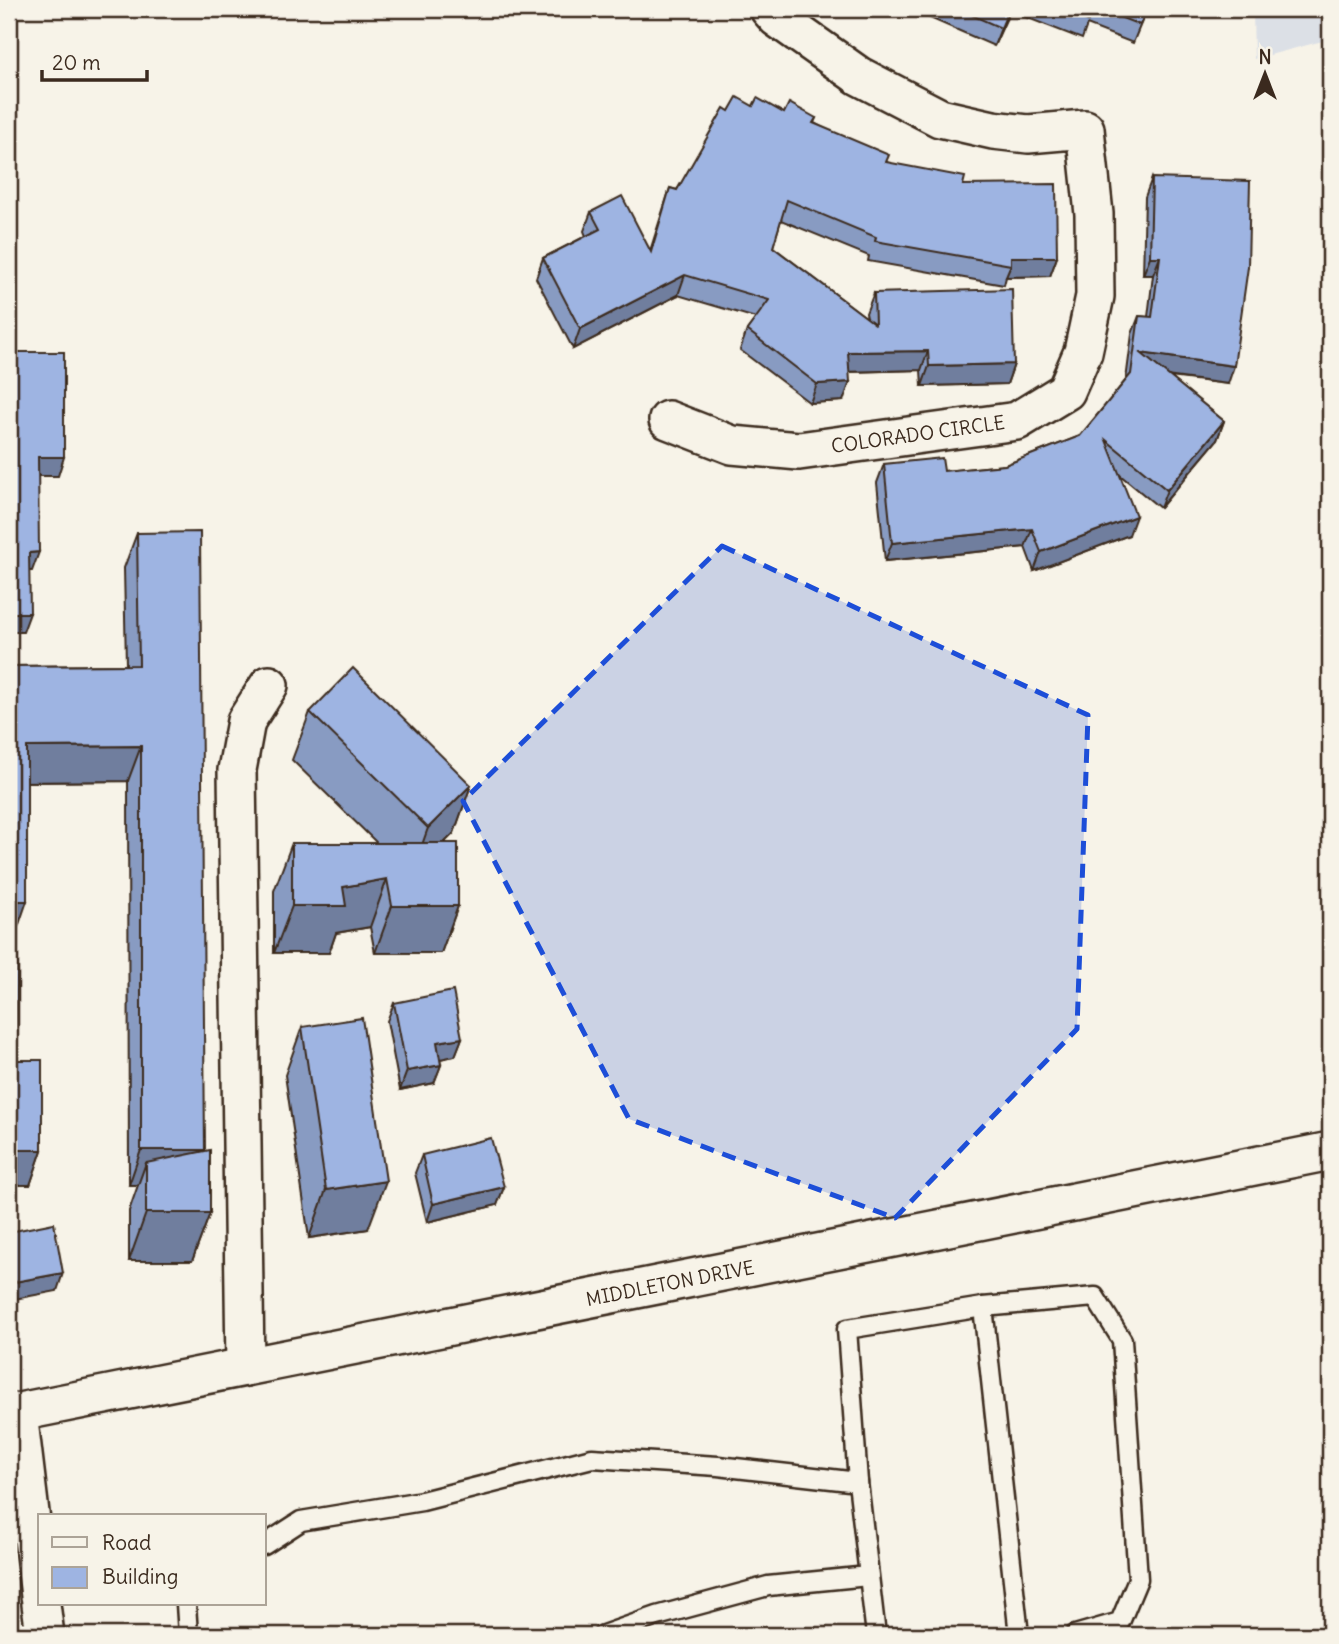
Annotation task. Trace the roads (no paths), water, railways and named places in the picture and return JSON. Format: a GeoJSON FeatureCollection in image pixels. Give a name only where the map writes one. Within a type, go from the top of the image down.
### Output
{"type":"FeatureCollection","features":[{"type":"Feature","properties":{"kind":"street","name":"COLORADO CIRCLE"},"geometry":{"type":"LineString","coordinates":[[668,420],[732,445],[799,451],[1017,421],[1066,391],[1083,352],[1095,296],[1094,214],[1085,129],[1028,134],[993,130],[940,118],[859,76],[778,12]]}},
{"type":"Feature","properties":{"kind":"street"},"geometry":{"type":"LineString","coordinates":[[245,1367],[237,770],[246,721],[269,685]]}},
{"type":"Feature","properties":{"kind":"street","name":"MIDDLETON DRIVE"},"geometry":{"type":"LineString","coordinates":[[13,1413],[1330,1151]]}},
{"type":"Feature","properties":{"kind":"street"},"geometry":{"type":"LineString","coordinates":[[13,1413],[38,1582]]}},
{"type":"Feature","properties":{"kind":"street"},"geometry":{"type":"LineString","coordinates":[[41,1606],[45,1635]]}},
{"type":"Feature","properties":{"kind":"lane"},"geometry":{"type":"LineString","coordinates":[[876,1635],[858,1482],[847,1329],[983,1307],[1095,1297],[1122,1340],[1138,1579],[1120,1622],[1075,1635]]}},
{"type":"Feature","properties":{"kind":"lane"},"geometry":{"type":"LineString","coordinates":[[983,1307],[1020,1635]]}},
{"type":"Feature","properties":{"kind":"lane"},"geometry":{"type":"LineString","coordinates":[[266,1544],[301,1521],[422,1502],[592,1458],[718,1466],[858,1482]]}},
{"type":"Feature","properties":{"kind":"lane"},"geometry":{"type":"LineString","coordinates":[[603,1635],[657,1616],[768,1586],[868,1576]]}},
{"type":"Feature","properties":{"kind":"lane"},"geometry":{"type":"LineString","coordinates":[[186,1606],[188,1635]]}}]}
